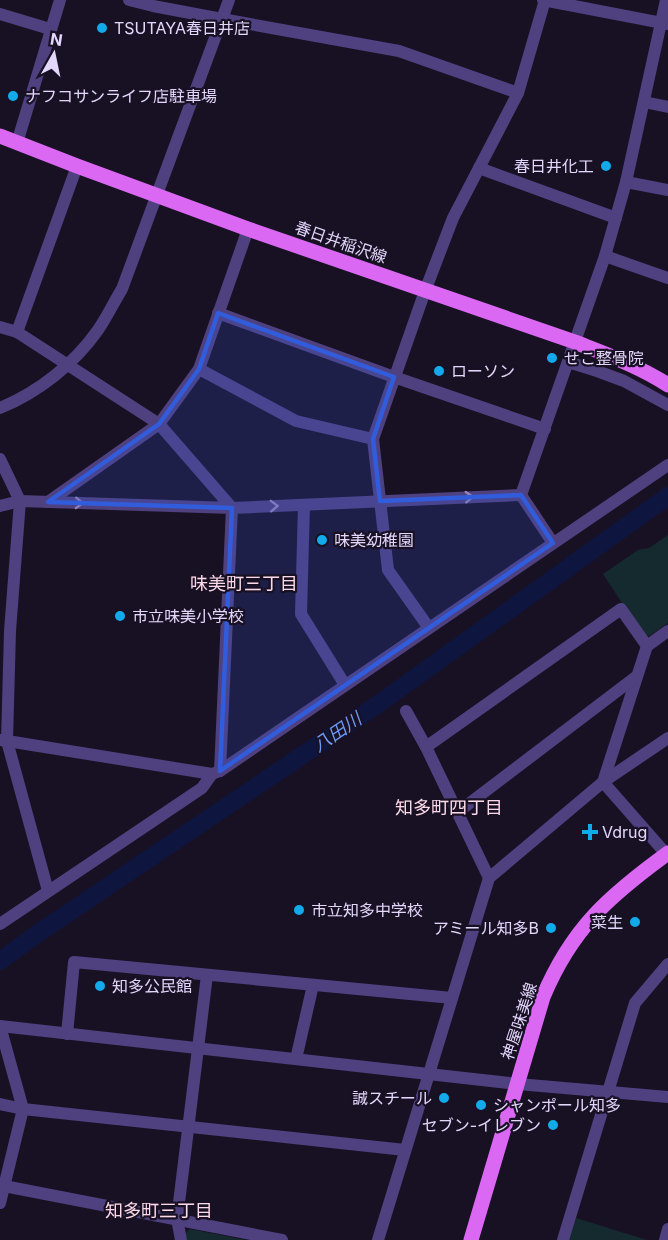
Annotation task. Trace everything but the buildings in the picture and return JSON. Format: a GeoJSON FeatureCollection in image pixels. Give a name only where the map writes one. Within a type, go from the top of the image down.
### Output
{"type":"FeatureCollection","features":[{"type":"Feature","properties":{"kind":"main road","name":"春日井稲沢線"},"geometry":{"type":"LineString","coordinates":[[0,136],[248,229],[575,342],[622,360],[668,385]]}},
{"type":"Feature","properties":{"kind":"main road","name":"神屋味美線"},"geometry":{"type":"LineString","coordinates":[[471,1240],[543,997],[563,955],[599,909],[621,889],[667,855]]}},
{"type":"Feature","properties":{"kind":"street"},"geometry":{"type":"LineString","coordinates":[[17,143],[60,0]]}},
{"type":"Feature","properties":{"kind":"street"},"geometry":{"type":"LineString","coordinates":[[129,0],[222,20],[399,51],[518,93]]}},
{"type":"Feature","properties":{"kind":"street"},"geometry":{"type":"LineString","coordinates":[[0,408],[30,394],[69,365],[98,330],[122,289],[229,0]]}},
{"type":"Feature","properties":{"kind":"street"},"geometry":{"type":"LineString","coordinates":[[429,628],[388,570],[373,439],[424,291],[453,218],[518,93],[544,0],[664,24]]}},
{"type":"Feature","properties":{"kind":"street"},"geometry":{"type":"LineString","coordinates":[[521,495],[605,256],[626,182],[664,24],[666,0]]}},
{"type":"Feature","properties":{"kind":"street"},"geometry":{"type":"LineString","coordinates":[[0,14],[50,29]]}},
{"type":"Feature","properties":{"kind":"street"},"geometry":{"type":"LineString","coordinates":[[644,102],[668,107]]}},
{"type":"Feature","properties":{"kind":"street"},"geometry":{"type":"LineString","coordinates":[[18,332],[77,166]]}},
{"type":"Feature","properties":{"kind":"street"},"geometry":{"type":"LineString","coordinates":[[479,168],[616,218]]}},
{"type":"Feature","properties":{"kind":"street"},"geometry":{"type":"LineString","coordinates":[[626,182],[668,190]]}},
{"type":"Feature","properties":{"kind":"street"},"geometry":{"type":"LineString","coordinates":[[48,502],[159,424],[199,369],[248,229]]}},
{"type":"Feature","properties":{"kind":"street"},"geometry":{"type":"LineString","coordinates":[[605,256],[668,278]]}},
{"type":"Feature","properties":{"kind":"street"},"geometry":{"type":"LineString","coordinates":[[218,313],[545,429]]}},
{"type":"Feature","properties":{"kind":"street"},"geometry":{"type":"LineString","coordinates":[[0,327],[18,332],[159,424],[232,508],[216,773]]}},
{"type":"Feature","properties":{"kind":"street"},"geometry":{"type":"LineString","coordinates":[[568,362],[624,381],[668,405]]}},
{"type":"Feature","properties":{"kind":"street"},"geometry":{"type":"LineString","coordinates":[[199,369],[296,421],[373,439]]}},
{"type":"Feature","properties":{"kind":"street"},"geometry":{"type":"LineString","coordinates":[[0,459],[20,501],[5,631],[3,741],[48,891]]}},
{"type":"Feature","properties":{"kind":"street"},"geometry":{"type":"LineString","coordinates":[[0,924],[202,788],[216,773],[668,465]]}},
{"type":"Feature","properties":{"kind":"street"},"geometry":{"type":"LineString","coordinates":[[0,506],[20,501],[232,508],[521,495]]}},
{"type":"Feature","properties":{"kind":"street"},"geometry":{"type":"LineString","coordinates":[[521,495],[553,543]]}},
{"type":"Feature","properties":{"kind":"street"},"geometry":{"type":"LineString","coordinates":[[304,505],[301,614],[345,685]]}},
{"type":"Feature","properties":{"kind":"street"},"geometry":{"type":"LineString","coordinates":[[426,747],[621,609],[647,646]]}},
{"type":"Feature","properties":{"kind":"street"},"geometry":{"type":"LineString","coordinates":[[603,782],[647,646],[668,631]]}},
{"type":"Feature","properties":{"kind":"street"},"geometry":{"type":"LineString","coordinates":[[458,812],[637,676]]}},
{"type":"Feature","properties":{"kind":"street"},"geometry":{"type":"LineString","coordinates":[[406,711],[426,747],[489,878]]}},
{"type":"Feature","properties":{"kind":"street"},"geometry":{"type":"LineString","coordinates":[[378,1240],[489,878],[603,782],[668,738]]}},
{"type":"Feature","properties":{"kind":"street"},"geometry":{"type":"LineString","coordinates":[[3,741],[216,773]]}},
{"type":"Feature","properties":{"kind":"street"},"geometry":{"type":"LineString","coordinates":[[603,782],[667,855]]}},
{"type":"Feature","properties":{"kind":"street"},"geometry":{"type":"LineString","coordinates":[[67,1034],[74,962],[452,998]]}},
{"type":"Feature","properties":{"kind":"street"},"geometry":{"type":"LineString","coordinates":[[563,1240],[635,1003],[668,964]]}},
{"type":"Feature","properties":{"kind":"street"},"geometry":{"type":"LineString","coordinates":[[182,1240],[177,1219],[207,975]]}},
{"type":"Feature","properties":{"kind":"street"},"geometry":{"type":"LineString","coordinates":[[296,1059],[313,985]]}},
{"type":"Feature","properties":{"kind":"street"},"geometry":{"type":"LineString","coordinates":[[0,1203],[4,1179],[23,1109],[0,1026],[518,1084],[668,1097]]}},
{"type":"Feature","properties":{"kind":"street"},"geometry":{"type":"LineString","coordinates":[[0,1104],[23,1109],[405,1150]]}},
{"type":"Feature","properties":{"kind":"street"},"geometry":{"type":"LineString","coordinates":[[4,1179],[280,1240]]}},
{"type":"Feature","properties":{"kind":"street"},"geometry":{"type":"LineString","coordinates":[[665,1240],[668,1229]]}},
{"type":"Feature","properties":{"kind":"highlighted area"},"geometry":{"type":"Polygon","coordinates":[[[218,313],[394,377],[373,439],[380,501],[521,495],[553,543],[220,771],[232,508],[48,502],[159,424],[199,369],[218,313]]]}},
{"type":"Feature","properties":{"kind":"green space"},"geometry":{"type":"Polygon","coordinates":[[[668,535],[668,623],[649,636],[643,635],[603,574],[638,550],[649,548],[668,535]]]}},
{"type":"Feature","properties":{"kind":"green space"},"geometry":{"type":"Polygon","coordinates":[[[576,1218],[647,1240],[569,1240],[576,1218]]]}},
{"type":"Feature","properties":{"kind":"green space"},"geometry":{"type":"Polygon","coordinates":[[[190,1229],[246,1240],[186,1240],[185,1234],[190,1229]]]}},
{"type":"Feature","properties":{"kind":"waterway","name":"八田川"},"geometry":{"type":"LineString","coordinates":[[0,961],[377,705],[668,496]]}},
{"type":"Feature","properties":{"kind":"place","name":"TSUTAYA春日井店"},"geometry":{"type":"Point","coordinates":[102,28]}},
{"type":"Feature","properties":{"kind":"place","name":"ナフコサンライフ店駐車場"},"geometry":{"type":"Point","coordinates":[13,96]}},
{"type":"Feature","properties":{"kind":"place","name":"春日井化工"},"geometry":{"type":"Point","coordinates":[606,166]}},
{"type":"Feature","properties":{"kind":"place","name":"せこ整骨院"},"geometry":{"type":"Point","coordinates":[552,358]}},
{"type":"Feature","properties":{"kind":"place","name":"ローソン"},"geometry":{"type":"Point","coordinates":[439,371]}},
{"type":"Feature","properties":{"kind":"place","name":"味美幼稚園"},"geometry":{"type":"Point","coordinates":[322,540]}},
{"type":"Feature","properties":{"kind":"place","name":"市立味美小学校"},"geometry":{"type":"Point","coordinates":[120,616]}},
{"type":"Feature","properties":{"kind":"place","name":"Vdrug"},"geometry":{"type":"Point","coordinates":[590,832]}},
{"type":"Feature","properties":{"kind":"place","name":"市立知多中学校"},"geometry":{"type":"Point","coordinates":[299,910]}},
{"type":"Feature","properties":{"kind":"place","name":"菜生"},"geometry":{"type":"Point","coordinates":[635,922]}},
{"type":"Feature","properties":{"kind":"place","name":"アミール知多B"},"geometry":{"type":"Point","coordinates":[551,928]}},
{"type":"Feature","properties":{"kind":"place","name":"知多公民館"},"geometry":{"type":"Point","coordinates":[100,986]}},
{"type":"Feature","properties":{"kind":"place","name":"誠スチール"},"geometry":{"type":"Point","coordinates":[444,1098]}},
{"type":"Feature","properties":{"kind":"place","name":"シャンポール知多"},"geometry":{"type":"Point","coordinates":[481,1105]}},
{"type":"Feature","properties":{"kind":"place","name":"セブン-イレブン"},"geometry":{"type":"Point","coordinates":[553,1125]}},
{"type":"Feature","properties":{"kind":"district","name":"味美町三丁目"},"geometry":{"type":"Point","coordinates":[244,583]}},
{"type":"Feature","properties":{"kind":"district","name":"知多町四丁目"},"geometry":{"type":"Point","coordinates":[449,807]}},
{"type":"Feature","properties":{"kind":"district","name":"知多町三丁目"},"geometry":{"type":"Point","coordinates":[159,1210]}}]}
